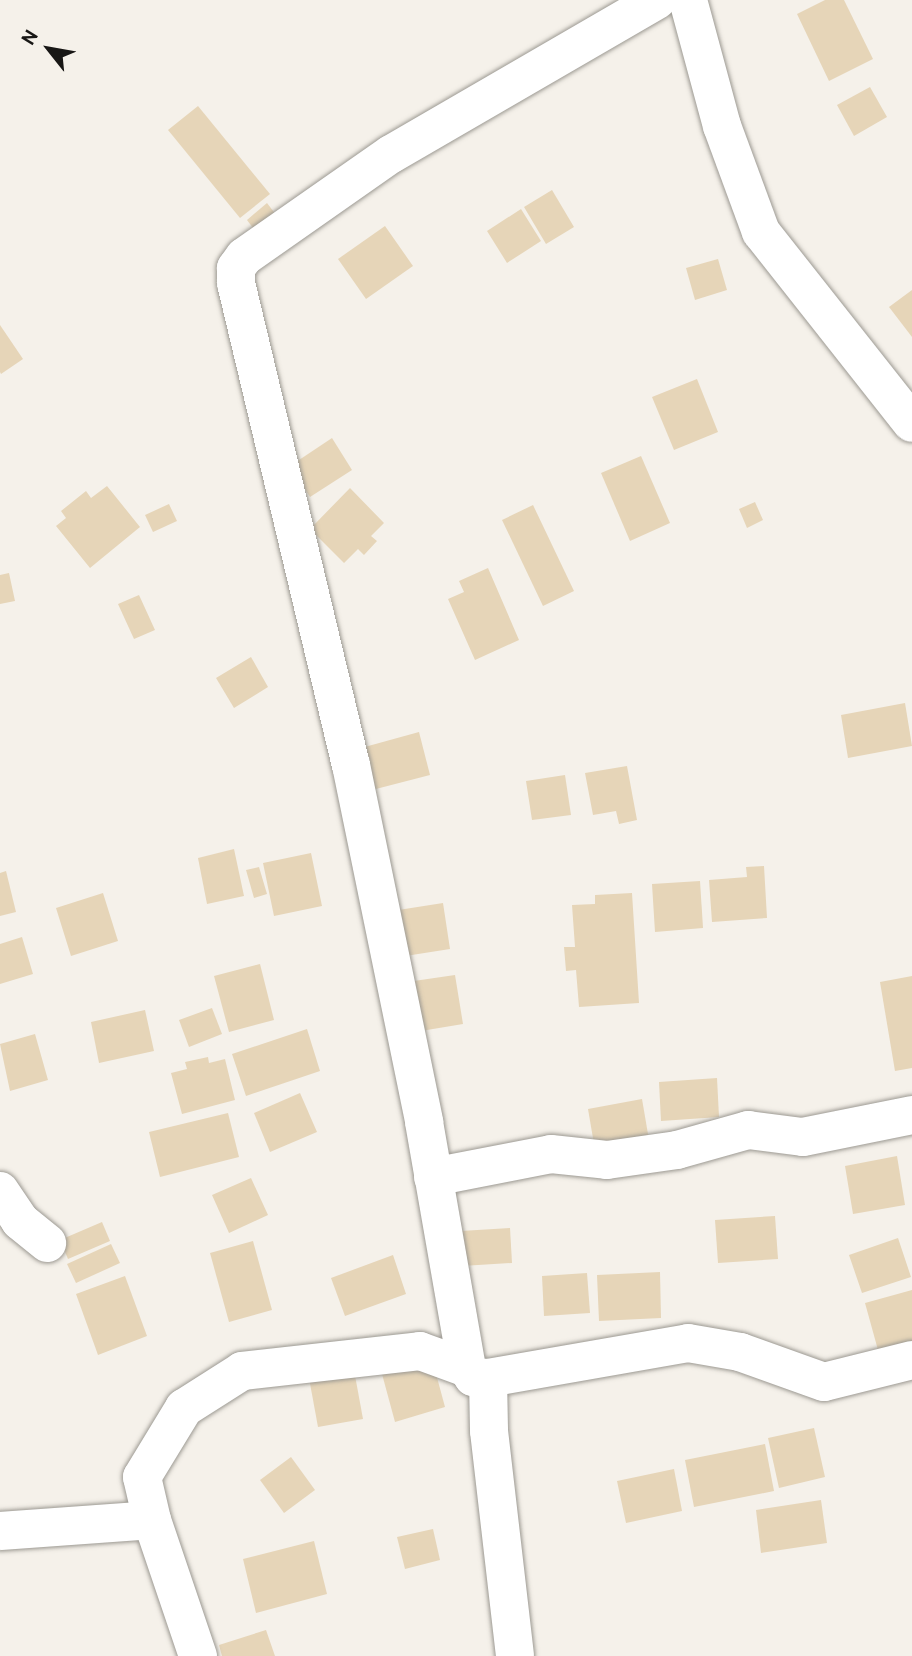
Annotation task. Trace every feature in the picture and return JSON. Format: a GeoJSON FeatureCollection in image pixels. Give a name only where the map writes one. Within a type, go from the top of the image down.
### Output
{"type":"FeatureCollection","features":[{"type":"Feature","properties":{"kind":"street"},"geometry":{"type":"LineString","coordinates":[[515,1656],[489,1431],[478,1373],[433,1177],[351,765],[236,268],[391,154],[657,0]]}},
{"type":"Feature","properties":{"kind":"street"},"geometry":{"type":"LineString","coordinates":[[688,0],[722,126],[761,232],[912,423]]}},
{"type":"Feature","properties":{"kind":"street"},"geometry":{"type":"LineString","coordinates":[[433,1177],[551,1154],[607,1160],[642,1155],[748,1130],[803,1137],[912,1115]]}},
{"type":"Feature","properties":{"kind":"street"},"geometry":{"type":"LineString","coordinates":[[0,1191],[20,1221],[47,1243]]}},
{"type":"Feature","properties":{"kind":"street"},"geometry":{"type":"LineString","coordinates":[[198,1656],[152,1520],[142,1477],[184,1408],[242,1371],[420,1351],[478,1373],[688,1343],[740,1352],[824,1382],[912,1360]]}},
{"type":"Feature","properties":{"kind":"street"},"geometry":{"type":"LineString","coordinates":[[0,1531],[152,1520]]}},
{"type":"Feature","properties":{"kind":"building"},"geometry":{"type":"Polygon","coordinates":[[[825,0],[844,0],[873,59],[829,81],[797,14],[825,0]]]}},
{"type":"Feature","properties":{"kind":"building"},"geometry":{"type":"Polygon","coordinates":[[[870,87],[887,117],[854,136],[837,105],[870,87]]]}},
{"type":"Feature","properties":{"kind":"building"},"geometry":{"type":"Polygon","coordinates":[[[198,106],[270,194],[240,218],[168,130],[198,106]]]}},
{"type":"Feature","properties":{"kind":"building"},"geometry":{"type":"Polygon","coordinates":[[[552,190],[574,227],[546,244],[524,207],[552,190]]]}},
{"type":"Feature","properties":{"kind":"building"},"geometry":{"type":"Polygon","coordinates":[[[267,203],[280,220],[259,236],[247,220],[267,203]]]}},
{"type":"Feature","properties":{"kind":"building"},"geometry":{"type":"Polygon","coordinates":[[[521,209],[541,241],[507,263],[487,231],[521,209]]]}},
{"type":"Feature","properties":{"kind":"building"},"geometry":{"type":"Polygon","coordinates":[[[385,226],[413,266],[366,299],[338,259],[385,226]]]}},
{"type":"Feature","properties":{"kind":"building"},"geometry":{"type":"Polygon","coordinates":[[[718,259],[727,290],[695,300],[686,268],[718,259]]]}},
{"type":"Feature","properties":{"kind":"building"},"geometry":{"type":"Polygon","coordinates":[[[912,290],[912,337],[889,307],[912,290]]]}},
{"type":"Feature","properties":{"kind":"building"},"geometry":{"type":"Polygon","coordinates":[[[0,325],[23,359],[1,374],[0,372],[0,325]]]}},
{"type":"Feature","properties":{"kind":"building"},"geometry":{"type":"Polygon","coordinates":[[[697,379],[718,432],[674,450],[652,397],[697,379]]]}},
{"type":"Feature","properties":{"kind":"building"},"geometry":{"type":"Polygon","coordinates":[[[332,438],[352,470],[310,497],[290,466],[332,438]]]}},
{"type":"Feature","properties":{"kind":"building"},"geometry":{"type":"Polygon","coordinates":[[[641,456],[670,523],[630,541],[601,473],[641,456]]]}},
{"type":"Feature","properties":{"kind":"building"},"geometry":{"type":"Polygon","coordinates":[[[107,486],[140,527],[90,568],[56,526],[66,518],[61,511],[86,491],[91,498],[107,486]]]}},
{"type":"Feature","properties":{"kind":"building"},"geometry":{"type":"Polygon","coordinates":[[[350,488],[384,523],[371,536],[377,541],[364,555],[358,549],[344,563],[310,529],[350,488]]]}},
{"type":"Feature","properties":{"kind":"building"},"geometry":{"type":"Polygon","coordinates":[[[755,502],[763,520],[747,528],[739,509],[755,502]]]}},
{"type":"Feature","properties":{"kind":"building"},"geometry":{"type":"Polygon","coordinates":[[[169,504],[177,521],[153,532],[145,515],[169,504]]]}},
{"type":"Feature","properties":{"kind":"building"},"geometry":{"type":"Polygon","coordinates":[[[533,505],[574,591],[543,606],[502,520],[533,505]]]}},
{"type":"Feature","properties":{"kind":"building"},"geometry":{"type":"Polygon","coordinates":[[[488,568],[519,640],[475,660],[448,599],[464,592],[459,581],[488,568]]]}},
{"type":"Feature","properties":{"kind":"building"},"geometry":{"type":"Polygon","coordinates":[[[9,573],[15,601],[0,604],[0,575],[9,573]]]}},
{"type":"Feature","properties":{"kind":"building"},"geometry":{"type":"Polygon","coordinates":[[[139,595],[155,630],[134,639],[118,604],[139,595]]]}},
{"type":"Feature","properties":{"kind":"building"},"geometry":{"type":"Polygon","coordinates":[[[251,657],[268,687],[234,708],[216,678],[251,657]]]}},
{"type":"Feature","properties":{"kind":"building"},"geometry":{"type":"Polygon","coordinates":[[[905,703],[912,746],[848,758],[841,715],[905,703]]]}},
{"type":"Feature","properties":{"kind":"building"},"geometry":{"type":"Polygon","coordinates":[[[419,732],[430,775],[372,790],[361,748],[419,732]]]}},
{"type":"Feature","properties":{"kind":"building"},"geometry":{"type":"Polygon","coordinates":[[[627,766],[637,820],[619,824],[616,811],[593,815],[585,773],[627,766]]]}},
{"type":"Feature","properties":{"kind":"building"},"geometry":{"type":"Polygon","coordinates":[[[565,775],[571,815],[532,820],[526,781],[565,775]]]}},
{"type":"Feature","properties":{"kind":"building"},"geometry":{"type":"Polygon","coordinates":[[[234,849],[244,896],[207,904],[198,858],[234,849]]]}},
{"type":"Feature","properties":{"kind":"building"},"geometry":{"type":"Polygon","coordinates":[[[311,853],[322,906],[274,916],[263,863],[311,853]]]}},
{"type":"Feature","properties":{"kind":"building"},"geometry":{"type":"Polygon","coordinates":[[[764,866],[767,918],[712,922],[709,880],[747,877],[746,867],[764,866]]]}},
{"type":"Feature","properties":{"kind":"building"},"geometry":{"type":"Polygon","coordinates":[[[259,867],[267,894],[254,898],[246,870],[259,867]]]}},
{"type":"Feature","properties":{"kind":"building"},"geometry":{"type":"Polygon","coordinates":[[[6,871],[16,912],[0,916],[0,873],[6,871]]]}},
{"type":"Feature","properties":{"kind":"building"},"geometry":{"type":"Polygon","coordinates":[[[700,881],[703,928],[655,932],[652,884],[700,881]]]}},
{"type":"Feature","properties":{"kind":"building"},"geometry":{"type":"Polygon","coordinates":[[[103,893],[118,941],[71,956],[56,908],[103,893]]]}},
{"type":"Feature","properties":{"kind":"building"},"geometry":{"type":"Polygon","coordinates":[[[632,893],[639,1003],[579,1007],[576,970],[566,971],[564,947],[575,947],[572,905],[595,904],[595,895],[632,893]]]}},
{"type":"Feature","properties":{"kind":"building"},"geometry":{"type":"Polygon","coordinates":[[[443,903],[450,949],[399,957],[392,911],[443,903]]]}},
{"type":"Feature","properties":{"kind":"building"},"geometry":{"type":"Polygon","coordinates":[[[22,937],[33,974],[0,984],[0,944],[22,937]]]}},
{"type":"Feature","properties":{"kind":"building"},"geometry":{"type":"Polygon","coordinates":[[[260,964],[274,1020],[229,1032],[214,976],[260,964]]]}},
{"type":"Feature","properties":{"kind":"building"},"geometry":{"type":"Polygon","coordinates":[[[455,975],[463,1024],[415,1032],[407,982],[455,975]]]}},
{"type":"Feature","properties":{"kind":"building"},"geometry":{"type":"Polygon","coordinates":[[[912,976],[912,1068],[895,1071],[880,982],[912,976]]]}},
{"type":"Feature","properties":{"kind":"building"},"geometry":{"type":"Polygon","coordinates":[[[212,1008],[222,1034],[189,1047],[179,1020],[212,1008]]]}},
{"type":"Feature","properties":{"kind":"building"},"geometry":{"type":"Polygon","coordinates":[[[145,1010],[154,1051],[99,1063],[91,1022],[145,1010]]]}},
{"type":"Feature","properties":{"kind":"building"},"geometry":{"type":"Polygon","coordinates":[[[307,1029],[320,1071],[246,1096],[232,1054],[307,1029]]]}},
{"type":"Feature","properties":{"kind":"building"},"geometry":{"type":"Polygon","coordinates":[[[35,1034],[48,1080],[10,1091],[0,1044],[35,1034]]]}},
{"type":"Feature","properties":{"kind":"building"},"geometry":{"type":"Polygon","coordinates":[[[208,1057],[209,1063],[225,1059],[235,1100],[182,1114],[171,1073],[187,1069],[185,1062],[208,1057]]]}},
{"type":"Feature","properties":{"kind":"building"},"geometry":{"type":"Polygon","coordinates":[[[717,1078],[719,1117],[661,1121],[659,1082],[717,1078]]]}},
{"type":"Feature","properties":{"kind":"building"},"geometry":{"type":"Polygon","coordinates":[[[300,1093],[317,1132],[270,1152],[254,1113],[300,1093]]]}},
{"type":"Feature","properties":{"kind":"building"},"geometry":{"type":"Polygon","coordinates":[[[642,1099],[649,1140],[595,1150],[588,1109],[642,1099]]]}},
{"type":"Feature","properties":{"kind":"building"},"geometry":{"type":"Polygon","coordinates":[[[228,1113],[239,1157],[160,1177],[149,1132],[228,1113]]]}},
{"type":"Feature","properties":{"kind":"building"},"geometry":{"type":"Polygon","coordinates":[[[897,1156],[905,1205],[853,1214],[845,1166],[897,1156]]]}},
{"type":"Feature","properties":{"kind":"building"},"geometry":{"type":"Polygon","coordinates":[[[251,1178],[268,1215],[229,1233],[212,1195],[251,1178]]]}},
{"type":"Feature","properties":{"kind":"building"},"geometry":{"type":"Polygon","coordinates":[[[775,1216],[778,1259],[718,1263],[715,1220],[775,1216]]]}},
{"type":"Feature","properties":{"kind":"building"},"geometry":{"type":"Polygon","coordinates":[[[102,1222],[110,1241],[68,1259],[60,1240],[102,1222]]]}},
{"type":"Feature","properties":{"kind":"building"},"geometry":{"type":"Polygon","coordinates":[[[510,1228],[512,1263],[462,1266],[461,1231],[510,1228]]]}},
{"type":"Feature","properties":{"kind":"building"},"geometry":{"type":"Polygon","coordinates":[[[898,1238],[911,1277],[862,1293],[849,1255],[898,1238]]]}},
{"type":"Feature","properties":{"kind":"building"},"geometry":{"type":"Polygon","coordinates":[[[253,1241],[272,1310],[229,1322],[210,1253],[253,1241]]]}},
{"type":"Feature","properties":{"kind":"building"},"geometry":{"type":"Polygon","coordinates":[[[111,1244],[120,1263],[76,1283],[67,1264],[111,1244]]]}},
{"type":"Feature","properties":{"kind":"building"},"geometry":{"type":"Polygon","coordinates":[[[393,1255],[406,1294],[345,1316],[331,1278],[393,1255]]]}},
{"type":"Feature","properties":{"kind":"building"},"geometry":{"type":"Polygon","coordinates":[[[660,1272],[661,1318],[599,1321],[597,1275],[660,1272]]]}},
{"type":"Feature","properties":{"kind":"building"},"geometry":{"type":"Polygon","coordinates":[[[587,1273],[590,1313],[544,1316],[542,1276],[587,1273]]]}},
{"type":"Feature","properties":{"kind":"building"},"geometry":{"type":"Polygon","coordinates":[[[125,1276],[147,1336],[98,1355],[76,1294],[125,1276]]]}},
{"type":"Feature","properties":{"kind":"building"},"geometry":{"type":"Polygon","coordinates":[[[912,1290],[912,1341],[878,1350],[865,1303],[912,1290]]]}},
{"type":"Feature","properties":{"kind":"building"},"geometry":{"type":"Polygon","coordinates":[[[432,1359],[445,1407],[395,1422],[382,1374],[432,1359]]]}},
{"type":"Feature","properties":{"kind":"building"},"geometry":{"type":"Polygon","coordinates":[[[354,1370],[363,1419],[318,1427],[309,1378],[354,1370]]]}},
{"type":"Feature","properties":{"kind":"building"},"geometry":{"type":"Polygon","coordinates":[[[814,1428],[825,1477],[779,1488],[768,1438],[814,1428]]]}},
{"type":"Feature","properties":{"kind":"building"},"geometry":{"type":"Polygon","coordinates":[[[765,1444],[774,1491],[694,1507],[685,1460],[765,1444]]]}},
{"type":"Feature","properties":{"kind":"building"},"geometry":{"type":"Polygon","coordinates":[[[291,1457],[315,1490],[284,1513],[260,1480],[291,1457]]]}},
{"type":"Feature","properties":{"kind":"building"},"geometry":{"type":"Polygon","coordinates":[[[674,1469],[682,1511],[626,1523],[617,1481],[674,1469]]]}},
{"type":"Feature","properties":{"kind":"building"},"geometry":{"type":"Polygon","coordinates":[[[821,1500],[827,1543],[761,1553],[756,1510],[821,1500]]]}},
{"type":"Feature","properties":{"kind":"building"},"geometry":{"type":"Polygon","coordinates":[[[433,1529],[440,1560],[405,1569],[397,1537],[433,1529]]]}},
{"type":"Feature","properties":{"kind":"building"},"geometry":{"type":"Polygon","coordinates":[[[314,1541],[327,1594],[256,1613],[243,1559],[314,1541]]]}},
{"type":"Feature","properties":{"kind":"building"},"geometry":{"type":"Polygon","coordinates":[[[266,1630],[275,1656],[222,1656],[219,1645],[266,1630]]]}}]}
